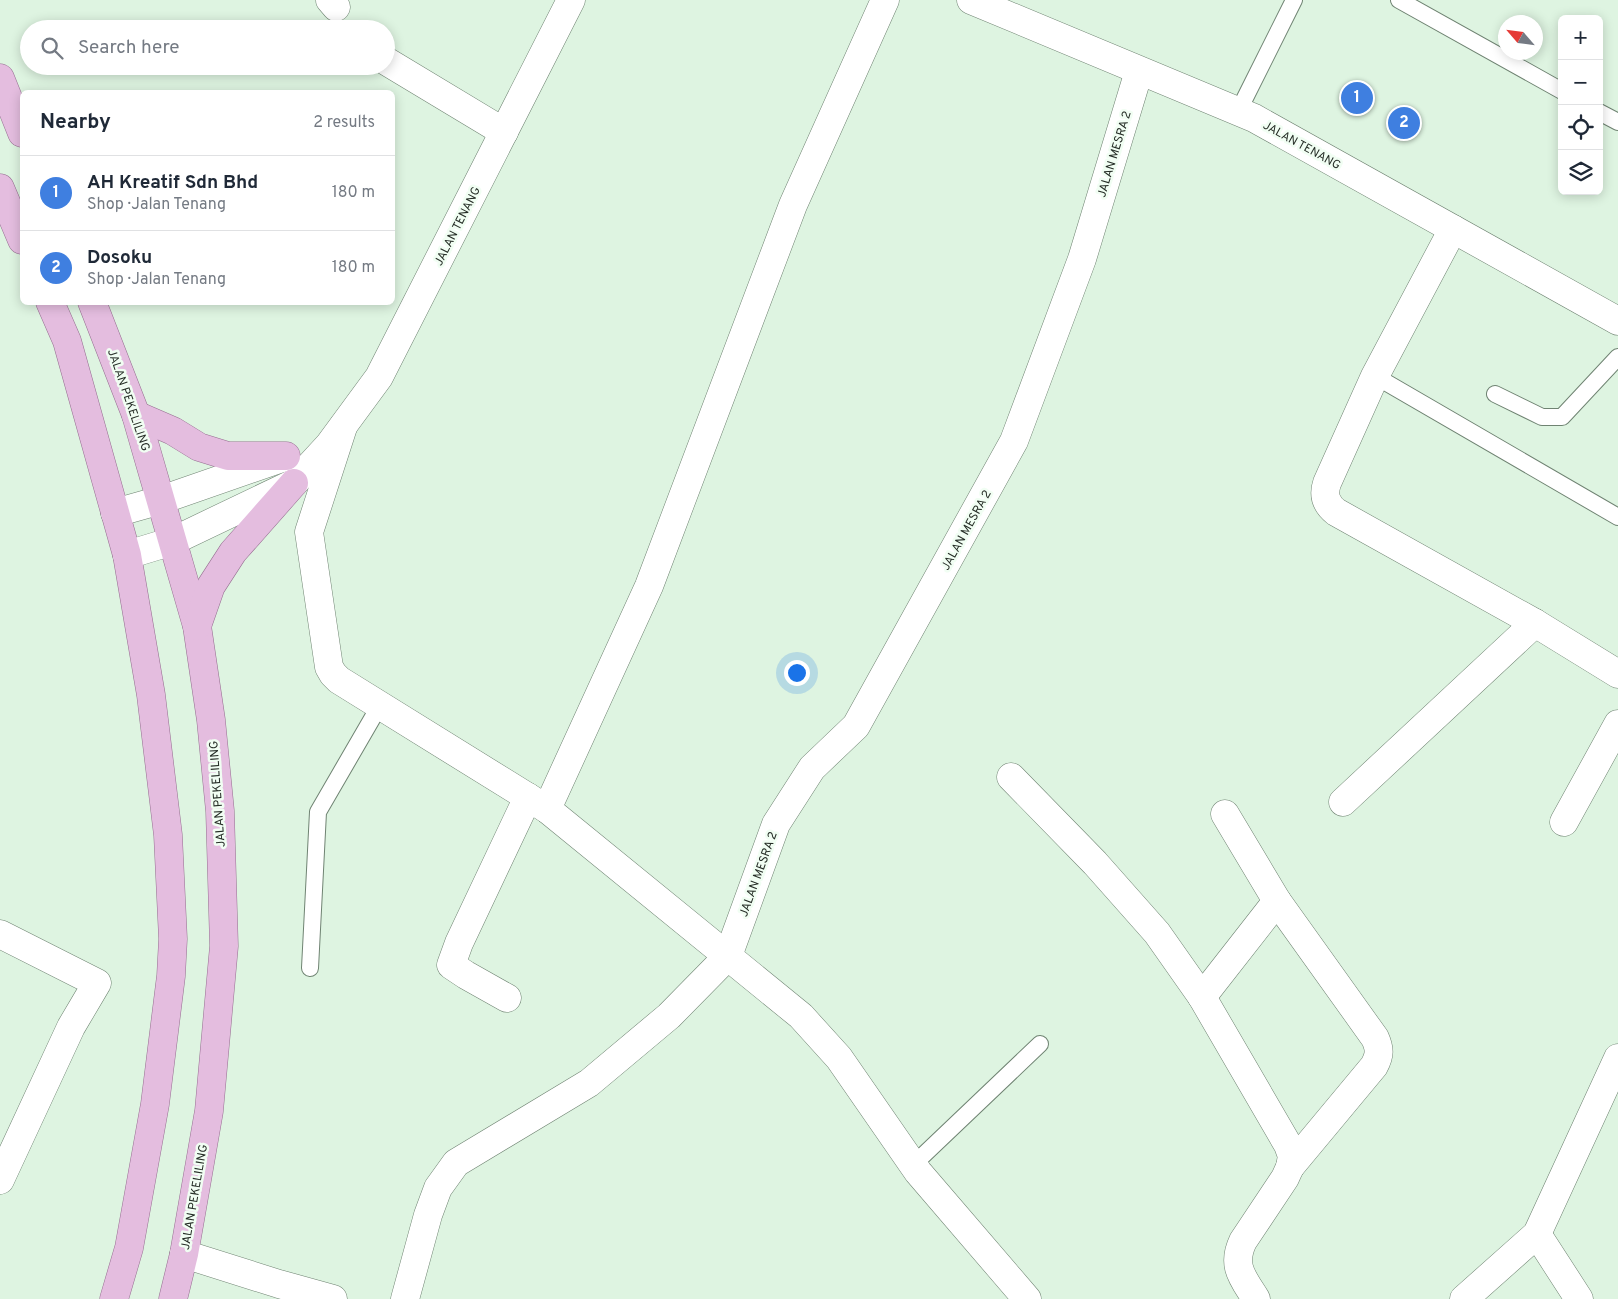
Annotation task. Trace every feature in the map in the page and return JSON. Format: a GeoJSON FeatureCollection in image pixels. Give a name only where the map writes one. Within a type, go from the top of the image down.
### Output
{"type":"FeatureCollection","features":[{"type":"Feature","properties":{"kind":"main road"},"geometry":{"type":"LineString","coordinates":[[0,78],[20,128]]}},
{"type":"Feature","properties":{"kind":"main road"},"geometry":{"type":"LineString","coordinates":[[0,188],[20,235]]}},
{"type":"Feature","properties":{"kind":"main road"},"geometry":{"type":"LineString","coordinates":[[51,305],[67,341],[128,555],[151,696],[168,835],[172,939],[171,976],[155,1104],[129,1248],[114,1299]]}},
{"type":"Feature","properties":{"kind":"main road","name":"JALAN PEKELILING"},"geometry":{"type":"LineString","coordinates":[[93,305],[136,416],[197,626],[211,720],[220,811],[224,946],[208,1111],[184,1254],[173,1299]]}},
{"type":"Feature","properties":{"kind":"main road"},"geometry":{"type":"LineString","coordinates":[[136,416],[173,431],[199,447],[228,456],[286,456]]}},
{"type":"Feature","properties":{"kind":"main road"},"geometry":{"type":"LineString","coordinates":[[197,626],[211,586],[233,552],[294,483]]}},
{"type":"Feature","properties":{"kind":"street","name":"JALAN TENANG"},"geometry":{"type":"LineString","coordinates":[[128,555],[173,541],[294,483],[336,435],[379,377],[571,0]]}},
{"type":"Feature","properties":{"kind":"street"},"geometry":{"type":"LineString","coordinates":[[507,998],[466,976],[451,965],[459,943],[538,803],[649,586],[793,205],[885,0]]}},
{"type":"Feature","properties":{"kind":"street","name":"JALAN TENANG"},"geometry":{"type":"LineString","coordinates":[[971,0],[1254,118],[1618,321]]}},
{"type":"Feature","properties":{"kind":"street"},"geometry":{"type":"LineString","coordinates":[[395,66],[504,132]]}},
{"type":"Feature","properties":{"kind":"street","name":"JALAN MESRA 2"},"geometry":{"type":"LineString","coordinates":[[728,956],[776,824],[812,768],[856,726],[1014,441],[1082,260],[1140,71]]}},
{"type":"Feature","properties":{"kind":"street"},"geometry":{"type":"LineString","coordinates":[[1453,229],[1376,376],[1326,483],[1324,491],[1326,499],[1330,507],[1336,512],[1535,623],[1618,674]]}},
{"type":"Feature","properties":{"kind":"street"},"geometry":{"type":"LineString","coordinates":[[115,513],[161,500],[286,456],[336,435]]}},
{"type":"Feature","properties":{"kind":"street"},"geometry":{"type":"LineString","coordinates":[[336,435],[309,532],[329,667],[333,674],[339,680],[538,803],[801,1016],[839,1058],[913,1165],[1027,1299]]}},
{"type":"Feature","properties":{"kind":"street"},"geometry":{"type":"LineString","coordinates":[[1343,802],[1535,623]]}},
{"type":"Feature","properties":{"kind":"street"},"geometry":{"type":"LineString","coordinates":[[1564,822],[1618,724]]}},
{"type":"Feature","properties":{"kind":"street"},"geometry":{"type":"LineString","coordinates":[[1011,777],[1095,863],[1157,933],[1202,997],[1288,1144],[1292,1156],[1285,1178],[1238,1251],[1237,1263],[1240,1273],[1256,1299]]}},
{"type":"Feature","properties":{"kind":"street"},"geometry":{"type":"LineString","coordinates":[[1225,814],[1277,900],[1375,1038],[1379,1047],[1379,1057],[1374,1066],[1290,1167]]}},
{"type":"Feature","properties":{"kind":"street"},"geometry":{"type":"LineString","coordinates":[[1202,997],[1277,900]]}},
{"type":"Feature","properties":{"kind":"street"},"geometry":{"type":"LineString","coordinates":[[0,934],[97,983],[72,1026],[0,1180]]}},
{"type":"Feature","properties":{"kind":"street"},"geometry":{"type":"LineString","coordinates":[[405,1299],[428,1214],[438,1188],[456,1163],[589,1083],[669,1016],[728,956]]}},
{"type":"Feature","properties":{"kind":"street"},"geometry":{"type":"LineString","coordinates":[[1464,1299],[1537,1234],[1618,1058]]}},
{"type":"Feature","properties":{"kind":"street"},"geometry":{"type":"LineString","coordinates":[[1537,1234],[1579,1299]]}},
{"type":"Feature","properties":{"kind":"street"},"geometry":{"type":"LineString","coordinates":[[184,1254],[276,1292],[333,1299]]}},
{"type":"Feature","properties":{"kind":"lane"},"geometry":{"type":"LineString","coordinates":[[1238,112],[1294,0]]}},
{"type":"Feature","properties":{"kind":"lane"},"geometry":{"type":"LineString","coordinates":[[1399,0],[1558,89]]}},
{"type":"Feature","properties":{"kind":"lane"},"geometry":{"type":"LineString","coordinates":[[1603,114],[1618,122]]}},
{"type":"Feature","properties":{"kind":"lane"},"geometry":{"type":"LineString","coordinates":[[1495,394],[1542,418],[1562,417],[1618,357]]}},
{"type":"Feature","properties":{"kind":"lane"},"geometry":{"type":"LineString","coordinates":[[1376,376],[1618,517]]}},
{"type":"Feature","properties":{"kind":"lane"},"geometry":{"type":"LineString","coordinates":[[310,968],[318,812],[380,705]]}},
{"type":"Feature","properties":{"kind":"lane"},"geometry":{"type":"LineString","coordinates":[[913,1165],[1040,1044]]}},
{"type":"Feature","properties":{"kind":"place","name":"AH Kreatif Sdn Bhd"},"geometry":{"type":"Point","coordinates":[1357,98]}},
{"type":"Feature","properties":{"kind":"place","name":"Dosoku"},"geometry":{"type":"Point","coordinates":[1404,123]}}]}
